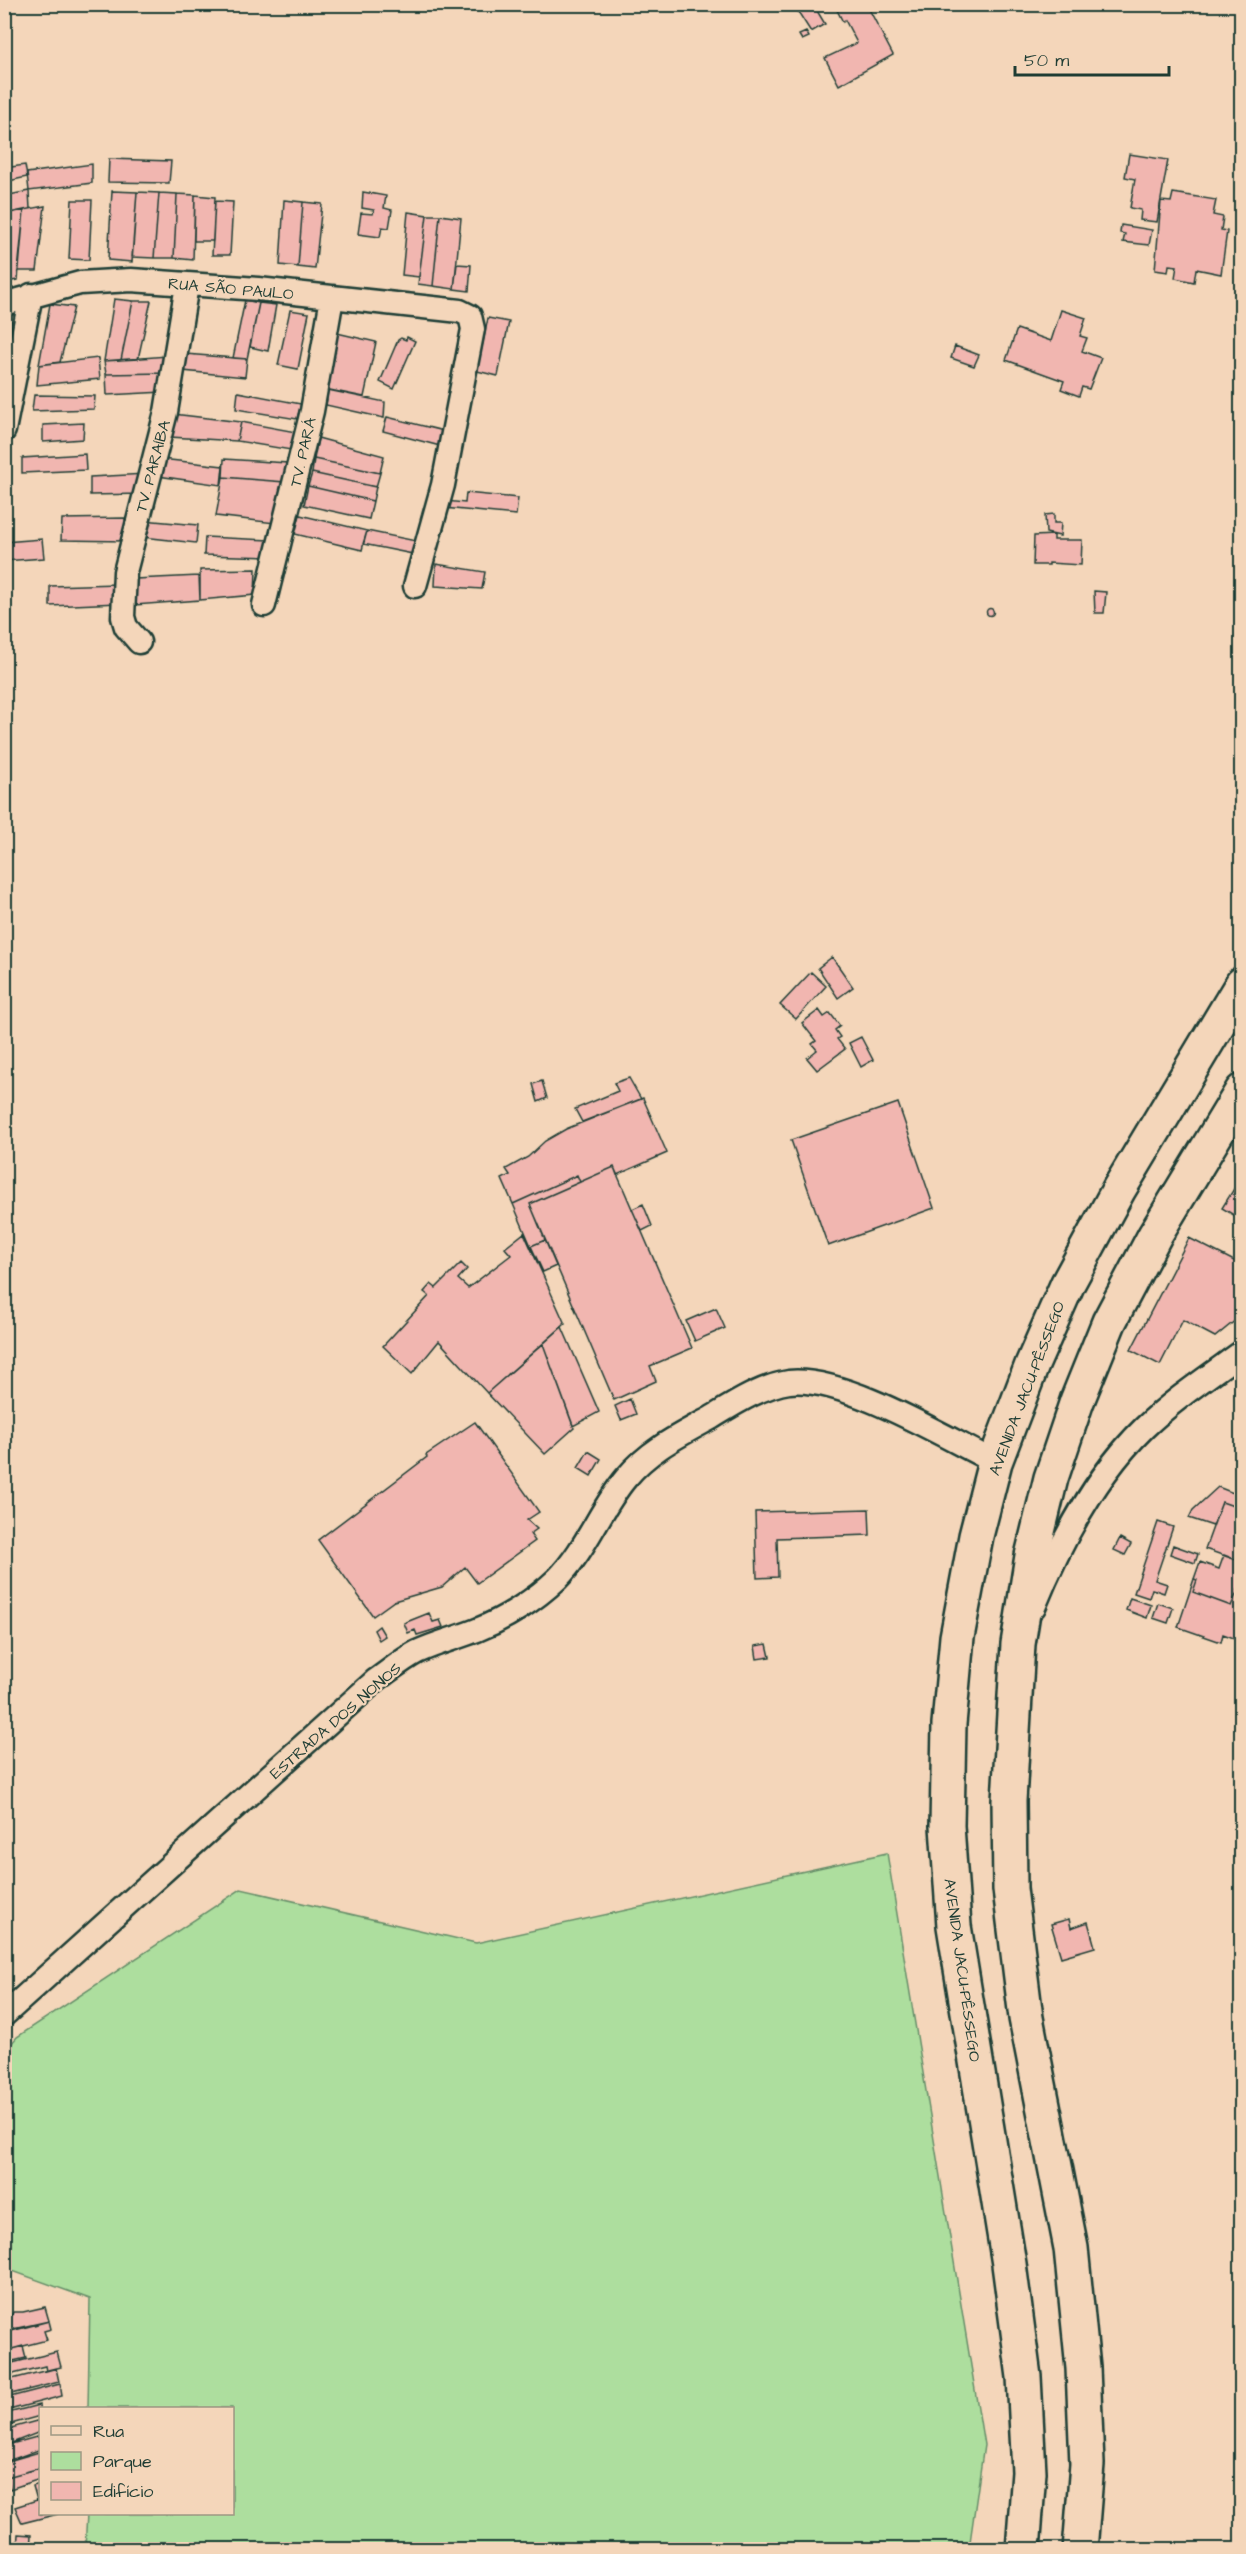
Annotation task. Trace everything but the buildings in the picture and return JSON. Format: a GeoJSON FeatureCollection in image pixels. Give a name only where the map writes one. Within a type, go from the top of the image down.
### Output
{"type":"FeatureCollection","features":[{"type":"Feature","properties":{"kind":"highway","name":"AVENIDA JACU-PÊSSEGO"},"geometry":{"type":"LineString","coordinates":[[1023,2550],[1029,2472],[1024,2377],[1010,2264],[954,1926],[947,1826],[949,1724],[957,1637],[976,1536],[995,1462],[1032,1365],[1068,1283],[1119,1189],[1242,984]]}},
{"type":"Feature","properties":{"kind":"highway"},"geometry":{"type":"LineString","coordinates":[[1080,2550],[1087,2464],[1083,2368],[1072,2259],[1026,2018],[1010,1889],[1009,1801],[1018,1644],[1032,1556],[1048,1489],[1077,1401],[1109,1322],[1150,1245],[1242,1091]]}},
{"type":"Feature","properties":{"kind":"street","name":"RUA SÃO PAULO"},"geometry":{"type":"LineString","coordinates":[[4,304],[81,283],[131,280],[258,289],[460,311],[470,316],[473,328],[443,485],[415,586]]}},
{"type":"Feature","properties":{"kind":"street","name":"TV. PARAÍBA"},"geometry":{"type":"LineString","coordinates":[[139,642],[126,627],[123,617],[125,572],[166,412],[186,285]]}},
{"type":"Feature","properties":{"kind":"street"},"geometry":{"type":"LineString","coordinates":[[4,430],[31,295]]}},
{"type":"Feature","properties":{"kind":"street","name":"TV. PARÁ"},"geometry":{"type":"LineString","coordinates":[[264,605],[312,411],[332,298]]}},
{"type":"Feature","properties":{"kind":"street"},"geometry":{"type":"LineString","coordinates":[[1018,1644],[1047,1575],[1106,1471],[1144,1428],[1242,1352]]}},
{"type":"Feature","properties":{"kind":"street","name":"ESTRADA DOS NONOS"},"geometry":{"type":"LineString","coordinates":[[4,2015],[376,1680],[417,1652],[479,1629],[504,1616],[534,1597],[557,1578],[569,1564],[626,1478],[645,1458],[668,1441],[744,1399],[773,1386],[788,1382],[804,1382],[832,1386],[872,1401],[995,1462]]}},
{"type":"Feature","properties":{"kind":"green space"},"geometry":{"type":"Polygon","coordinates":[[[887,1853],[984,2445],[969,2549],[85,2549],[87,2515],[234,2515],[234,2407],[88,2407],[90,2299],[10,2270],[5,2273],[5,2051],[17,2037],[241,1889],[476,1943],[887,1853]]]}}]}
